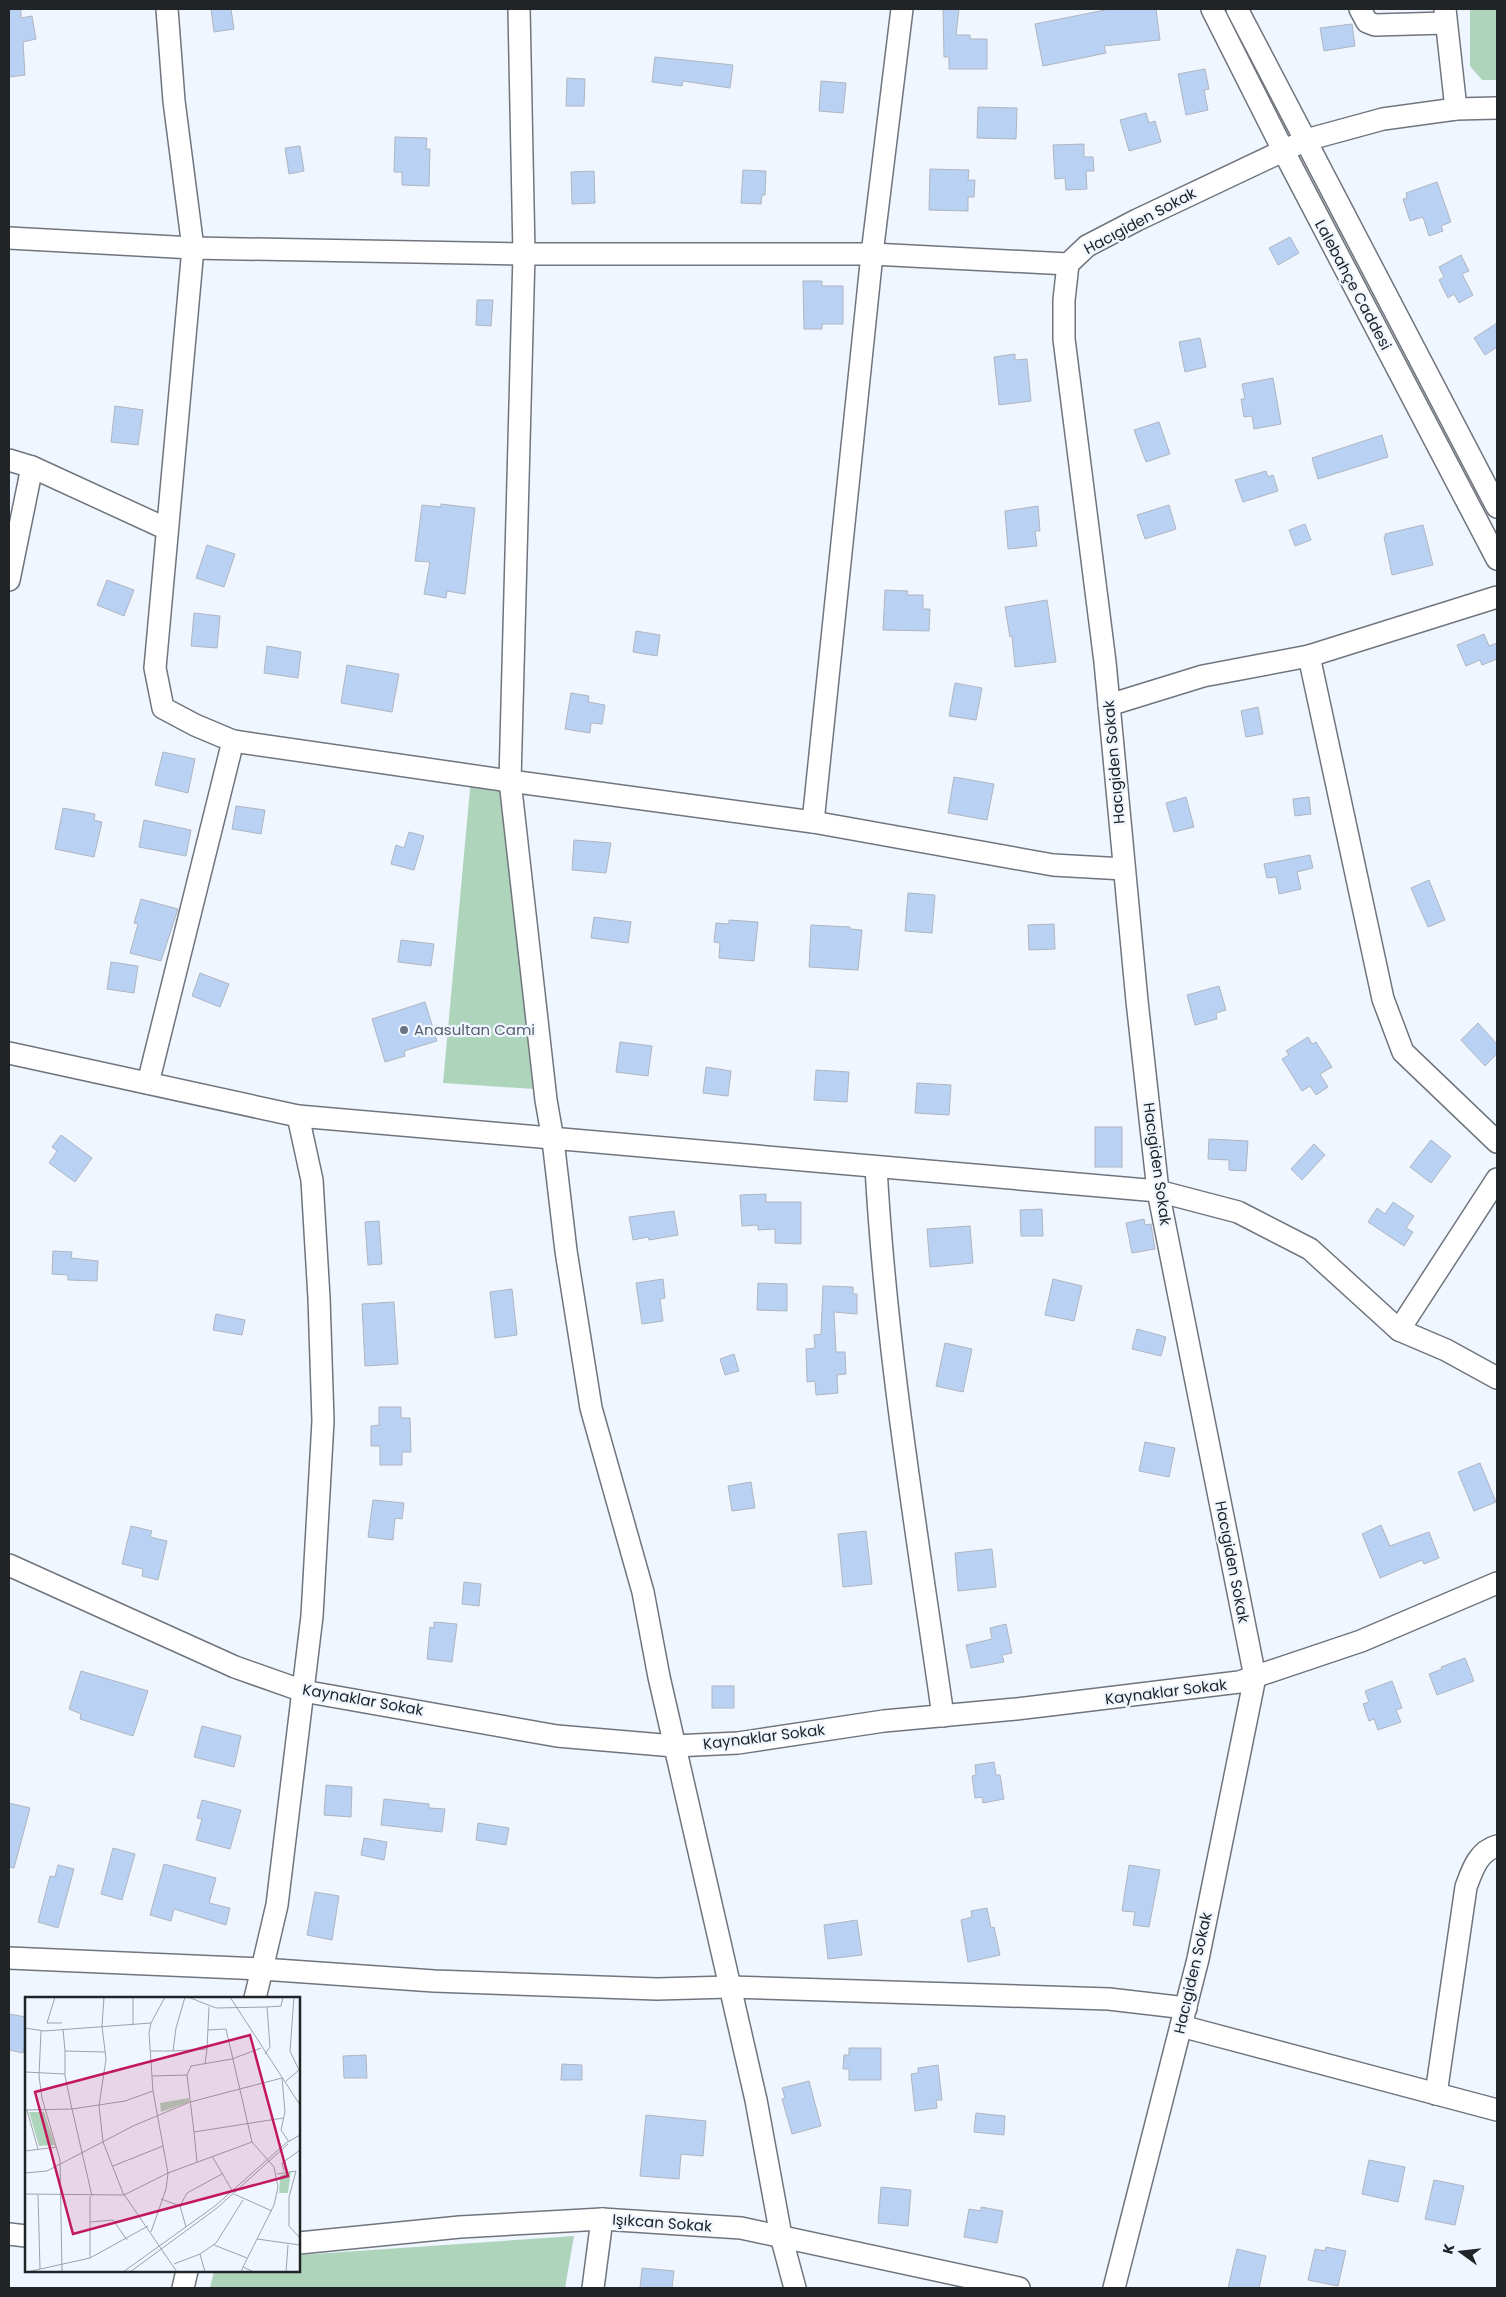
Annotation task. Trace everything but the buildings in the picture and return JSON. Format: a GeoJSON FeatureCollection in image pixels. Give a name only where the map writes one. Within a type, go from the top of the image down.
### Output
{"type":"FeatureCollection","features":[{"type":"Feature","properties":{"kind":"street"},"geometry":{"type":"LineString","coordinates":[[167,9],[174,101],[193,248],[155,668],[164,708],[195,725],[233,741],[813,822],[1053,865],[1124,869]]}},
{"type":"Feature","properties":{"kind":"street"},"geometry":{"type":"LineString","coordinates":[[519,9],[524,254],[510,781],[546,1100],[553,1140],[566,1251],[591,1408],[644,1592],[674,1746],[756,2100],[780,2236],[795,2288]]}},
{"type":"Feature","properties":{"kind":"street"},"geometry":{"type":"LineString","coordinates":[[813,822],[872,254],[902,9]]}},
{"type":"Feature","properties":{"kind":"street","name":"Lalebahçe Caddesi"},"geometry":{"type":"LineString","coordinates":[[1212,9],[1283,150],[1497,559]]}},
{"type":"Feature","properties":{"kind":"street","name":"Lalebahçe Caddesi"},"geometry":{"type":"LineString","coordinates":[[1237,9],[1497,507]]}},
{"type":"Feature","properties":{"kind":"street"},"geometry":{"type":"LineString","coordinates":[[1360,9],[1367,22],[1375,25],[1445,16],[1456,109]]}},
{"type":"Feature","properties":{"kind":"street","name":"Hacıgiden Sokak"},"geometry":{"type":"LineString","coordinates":[[1114,2288],[1198,1959],[1255,1677],[1158,1191],[1108,705],[1064,339],[1064,300],[1068,264],[1087,246],[1306,140],[1383,119],[1456,109],[1497,108]]}},
{"type":"Feature","properties":{"kind":"street"},"geometry":{"type":"LineString","coordinates":[[9,238],[193,248],[524,254],[872,254],[1068,264]]}},
{"type":"Feature","properties":{"kind":"street"},"geometry":{"type":"LineString","coordinates":[[9,460],[32,468],[167,529]]}},
{"type":"Feature","properties":{"kind":"street"},"geometry":{"type":"LineString","coordinates":[[9,580],[32,468]]}},
{"type":"Feature","properties":{"kind":"street"},"geometry":{"type":"LineString","coordinates":[[1108,705],[1203,676],[1309,656],[1497,597]]}},
{"type":"Feature","properties":{"kind":"street"},"geometry":{"type":"LineString","coordinates":[[1309,656],[1382,999],[1403,1052],[1497,1142]]}},
{"type":"Feature","properties":{"kind":"street"},"geometry":{"type":"LineString","coordinates":[[148,1083],[233,741]]}},
{"type":"Feature","properties":{"kind":"street"},"geometry":{"type":"LineString","coordinates":[[9,1053],[298,1116],[553,1140],[1158,1191],[1238,1212],[1310,1249],[1399,1330],[1446,1350],[1497,1378]]}},
{"type":"Feature","properties":{"kind":"street"},"geometry":{"type":"LineString","coordinates":[[255,1997],[278,1905],[312,1616],[322,1421],[319,1298],[312,1180],[298,1116]]}},
{"type":"Feature","properties":{"kind":"street"},"geometry":{"type":"LineString","coordinates":[[876,1167],[881,1256],[894,1364],[943,1716]]}},
{"type":"Feature","properties":{"kind":"street"},"geometry":{"type":"LineString","coordinates":[[1399,1330],[1497,1179]]}},
{"type":"Feature","properties":{"kind":"street","name":"Kaynaklar Sokak"},"geometry":{"type":"LineString","coordinates":[[9,1565],[235,1667],[303,1691],[557,1736],[674,1746],[738,1743],[884,1721],[1131,1696],[1239,1682],[1361,1642],[1497,1583]]}},
{"type":"Feature","properties":{"kind":"street"},"geometry":{"type":"LineString","coordinates":[[1436,2094],[1466,1887],[1476,1862],[1492,1847],[1497,1846]]}},
{"type":"Feature","properties":{"kind":"street"},"geometry":{"type":"LineString","coordinates":[[9,1958],[262,1969],[453,1982],[657,1989],[729,1987],[1109,1999],[1184,2017],[1436,2094],[1497,2110]]}},
{"type":"Feature","properties":{"kind":"street"},"geometry":{"type":"LineString","coordinates":[[593,2288],[602,2219]]}},
{"type":"Feature","properties":{"kind":"street","name":"Işıkcan Sokak"},"geometry":{"type":"LineString","coordinates":[[300,2243],[460,2228],[602,2219],[741,2228],[1019,2288]]}},
{"type":"Feature","properties":{"kind":"street"},"geometry":{"type":"LineString","coordinates":[[9,2234],[25,2236]]}},
{"type":"Feature","properties":{"kind":"street"},"geometry":{"type":"LineString","coordinates":[[183,2288],[187,2272]]}},
{"type":"Feature","properties":{"kind":"green space"},"geometry":{"type":"Polygon","coordinates":[[[1470,9],[1497,9],[1497,80],[1482,80],[1470,66],[1470,9]]]}},
{"type":"Feature","properties":{"kind":"green space"},"geometry":{"type":"Polygon","coordinates":[[[471,778],[507,791],[534,1089],[443,1083],[471,778]]]}},
{"type":"Feature","properties":{"kind":"green space"},"geometry":{"type":"Polygon","coordinates":[[[574,2236],[565,2288],[210,2288],[214,2272],[300,2272],[300,2255],[574,2236]]]}},
{"type":"Feature","properties":{"kind":"place","name":"Anasultan Cami"},"geometry":{"type":"Point","coordinates":[404,1030]}}]}
